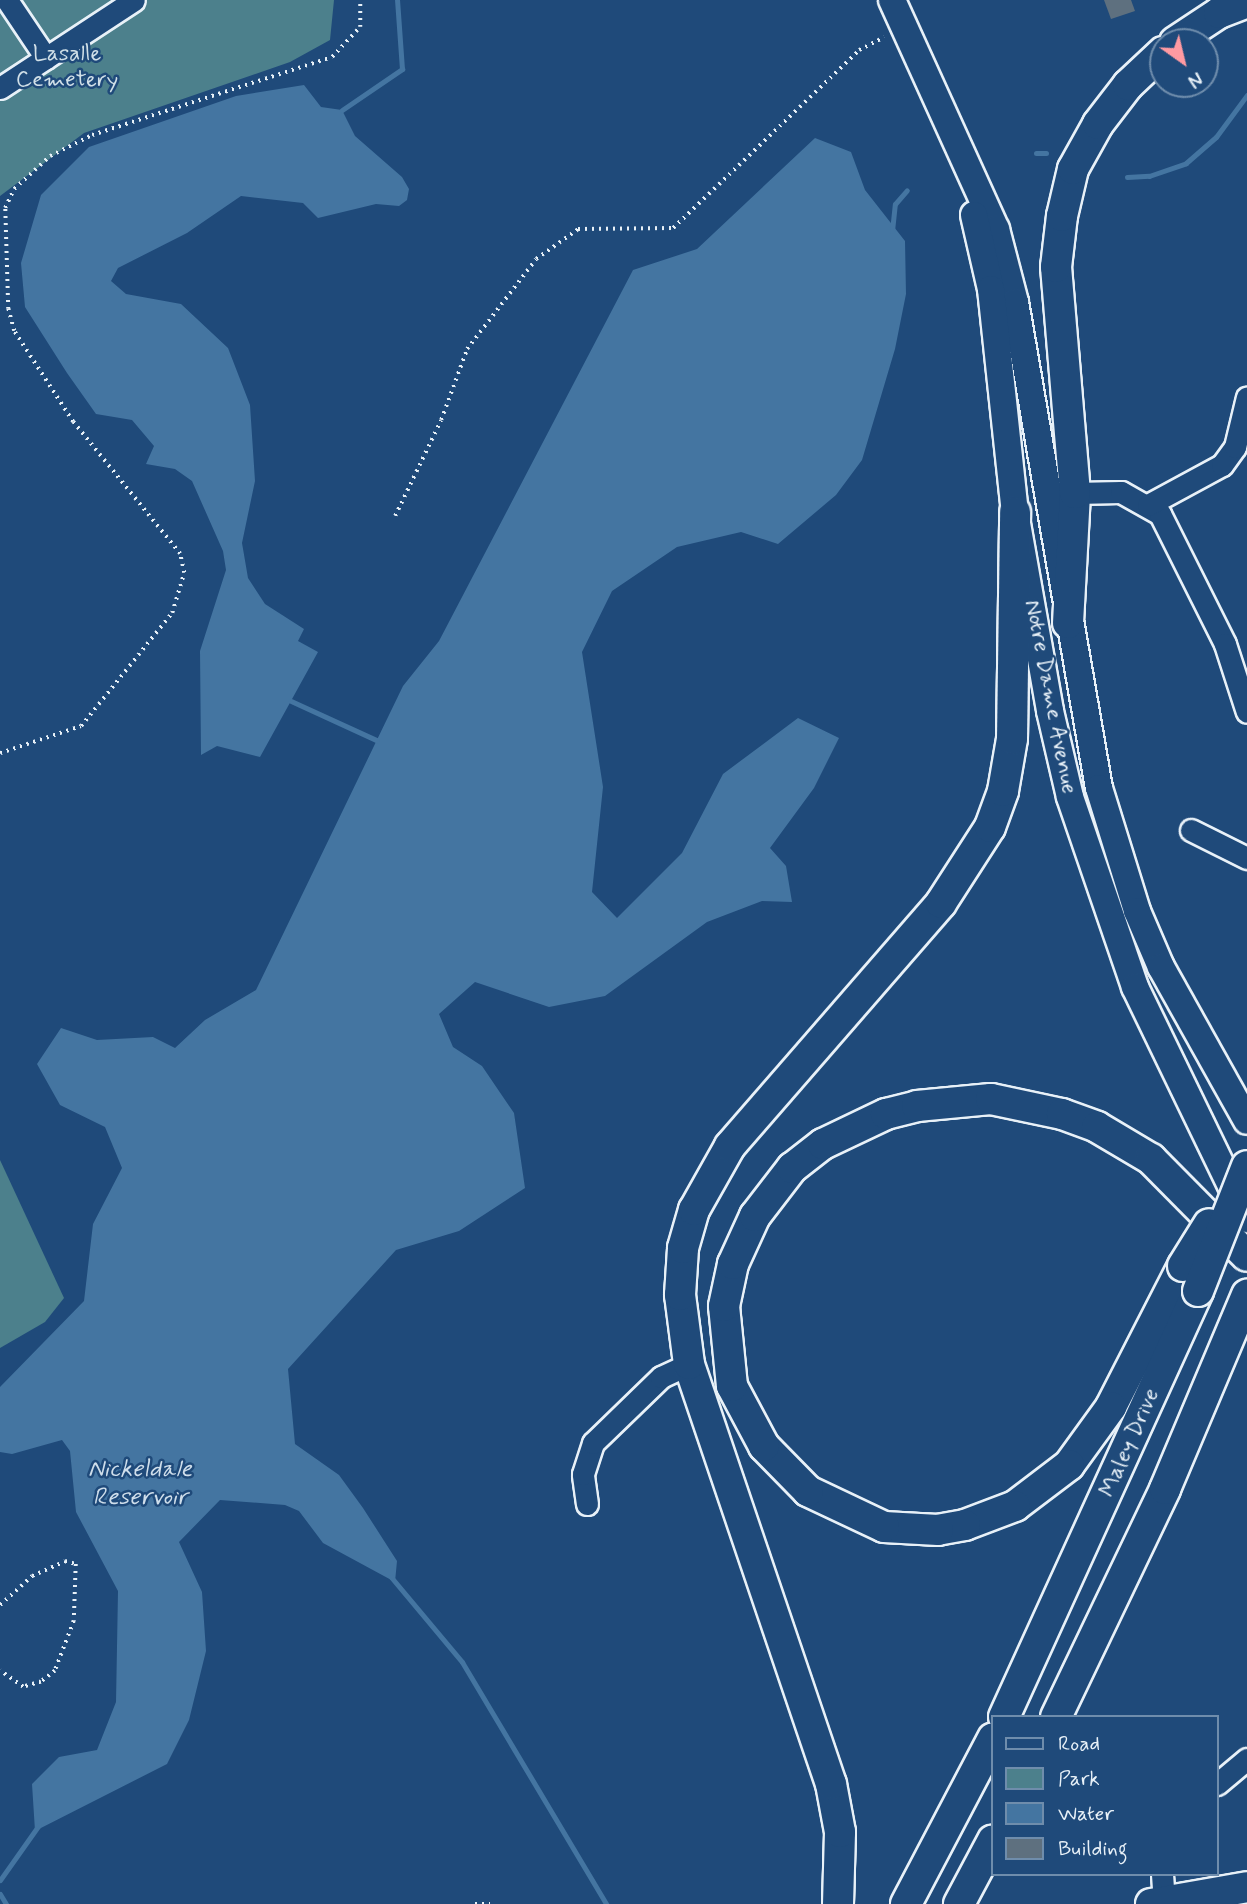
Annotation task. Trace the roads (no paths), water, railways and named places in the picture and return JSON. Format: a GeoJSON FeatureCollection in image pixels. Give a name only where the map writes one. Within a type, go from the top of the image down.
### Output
{"type":"FeatureCollection","features":[{"type":"Feature","properties":{"kind":"highway"},"geometry":{"type":"LineString","coordinates":[[1196,28],[1219,13],[1247,2]]}},
{"type":"Feature","properties":{"kind":"highway"},"geometry":{"type":"LineString","coordinates":[[1068,623],[1075,493],[1056,267],[1062,216],[1073,169],[1098,124],[1128,85],[1149,65]]}},
{"type":"Feature","properties":{"kind":"highway"},"geometry":{"type":"LineString","coordinates":[[838,1904],[840,1832],[831,1784],[689,1364],[680,1295],[683,1248],[694,1210],[712,1173],[755,1113],[941,903],[990,827],[1003,791],[1012,739],[1015,512]]}},
{"type":"Feature","properties":{"kind":"highway"},"geometry":{"type":"LineString","coordinates":[[1247,1166],[1183,1266],[1111,1407],[1069,1465],[1015,1507],[965,1525],[938,1530],[884,1527],[808,1491],[764,1446],[732,1386],[724,1306],[733,1264],[755,1216],[792,1168],[823,1144],[886,1114],[916,1106],[991,1099],[1062,1114],[1097,1127],[1151,1159],[1247,1256]]}},
{"type":"Feature","properties":{"kind":"highway","name":"Maley Drive"},"geometry":{"type":"LineString","coordinates":[[1005,1715],[1198,1292],[1247,1166]]}},
{"type":"Feature","properties":{"kind":"highway"},"geometry":{"type":"LineString","coordinates":[[1057,1715],[1165,1489],[1247,1295]]}},
{"type":"Feature","properties":{"kind":"highway"},"geometry":{"type":"LineString","coordinates":[[906,1904],[992,1740]]}},
{"type":"Feature","properties":{"kind":"highway"},"geometry":{"type":"LineString","coordinates":[[959,1904],[992,1842]]}},
{"type":"Feature","properties":{"kind":"highway"},"geometry":{"type":"LineString","coordinates":[[1159,1893],[1247,1887]]}},
{"type":"Feature","properties":{"kind":"main road","name":"Notre Dame Avenue"},"geometry":{"type":"LineString","coordinates":[[892,0],[960,144],[996,229],[1016,302],[1068,623],[1099,788],[1137,911],[1161,967],[1247,1121]]}},
{"type":"Feature","properties":{"kind":"main road","name":"Notre Dame Avenue"},"geometry":{"type":"LineString","coordinates":[[960,144],[991,289],[1015,512],[1050,711],[1070,797],[1107,913],[1162,1049],[1247,1219]]}},
{"type":"Feature","properties":{"kind":"lane"},"geometry":{"type":"LineString","coordinates":[[7,0],[46,58]]}},
{"type":"Feature","properties":{"kind":"lane"},"geometry":{"type":"LineString","coordinates":[[0,88],[134,0]]}},
{"type":"Feature","properties":{"kind":"lane"},"geometry":{"type":"LineString","coordinates":[[1148,505],[1222,466],[1235,447],[1247,397]]}},
{"type":"Feature","properties":{"kind":"lane"},"geometry":{"type":"LineString","coordinates":[[1075,493],[1121,492],[1148,505],[1169,526],[1225,644],[1247,712]]}},
{"type":"Feature","properties":{"kind":"lane"},"geometry":{"type":"LineString","coordinates":[[1191,830],[1247,858]]}},
{"type":"Feature","properties":{"kind":"lane"},"geometry":{"type":"LineString","coordinates":[[587,1504],[583,1474],[593,1443],[662,1377],[689,1364]]}},
{"type":"Feature","properties":{"kind":"lane"},"geometry":{"type":"LineString","coordinates":[[1219,1782],[1247,1759]]}},
{"type":"Feature","properties":{"kind":"water"},"geometry":{"type":"Polygon","coordinates":[[[304,85],[321,107],[342,110],[355,136],[402,177],[409,189],[407,200],[399,206],[376,204],[318,218],[303,203],[241,196],[187,233],[118,268],[111,281],[126,294],[181,304],[228,348],[250,405],[255,481],[242,543],[248,578],[265,604],[304,629],[298,641],[318,652],[260,757],[217,746],[201,755],[200,651],[226,570],[223,551],[192,481],[175,469],[146,464],[154,446],[132,420],[96,414],[67,373],[25,307],[21,263],[41,195],[89,147],[236,96],[304,85]]]}},
{"type":"Feature","properties":{"kind":"water","name":"Nickeldale Reservoir"},"geometry":{"type":"Polygon","coordinates":[[[815,138],[851,152],[865,190],[905,241],[906,294],[895,349],[862,460],[836,495],[778,544],[741,532],[677,547],[612,591],[582,652],[603,787],[592,892],[617,918],[682,853],[723,774],[798,718],[839,738],[814,788],[770,848],[786,866],[792,902],[762,901],[707,922],[605,996],[549,1007],[475,982],[439,1014],[453,1047],[482,1066],[514,1113],[525,1188],[459,1231],[396,1250],[288,1369],[295,1444],[339,1475],[363,1508],[397,1561],[395,1582],[323,1543],[299,1511],[285,1505],[220,1500],[179,1542],[202,1592],[206,1651],[189,1720],[167,1764],[35,1831],[32,1784],[59,1757],[97,1750],[116,1702],[118,1591],[76,1512],[70,1451],[62,1440],[12,1454],[0,1452],[0,1387],[84,1301],[93,1224],[122,1168],[105,1127],[60,1105],[37,1064],[61,1028],[97,1040],[153,1037],[175,1048],[205,1020],[256,990],[403,686],[439,641],[633,270],[697,249],[815,138]]]}},
{"type":"Feature","properties":{"kind":"waterway"},"geometry":{"type":"LineString","coordinates":[[342,110],[402,69],[397,0]]}},
{"type":"Feature","properties":{"kind":"waterway"},"geometry":{"type":"LineString","coordinates":[[1127,177],[1149,176],[1186,163],[1216,137],[1247,95]]}},
{"type":"Feature","properties":{"kind":"waterway"},"geometry":{"type":"LineString","coordinates":[[1036,153],[1046,153]]}},
{"type":"Feature","properties":{"kind":"waterway"},"geometry":{"type":"LineString","coordinates":[[892,231],[895,204],[907,190]]}},
{"type":"Feature","properties":{"kind":"waterway"},"geometry":{"type":"LineString","coordinates":[[291,701],[376,740]]}},
{"type":"Feature","properties":{"kind":"waterway"},"geometry":{"type":"LineString","coordinates":[[391,1577],[462,1662],[606,1904]]}},
{"type":"Feature","properties":{"kind":"waterway"},"geometry":{"type":"LineString","coordinates":[[0,1880],[39,1825]]}},
{"type":"Feature","properties":{"kind":"waterway"},"geometry":{"type":"LineString","coordinates":[[0,1894],[6,1904]]}},
{"type":"Feature","properties":{"kind":"park label","name":"Lasalle Cemetery"},"geometry":{"type":"Point","coordinates":[67,67]}}]}
